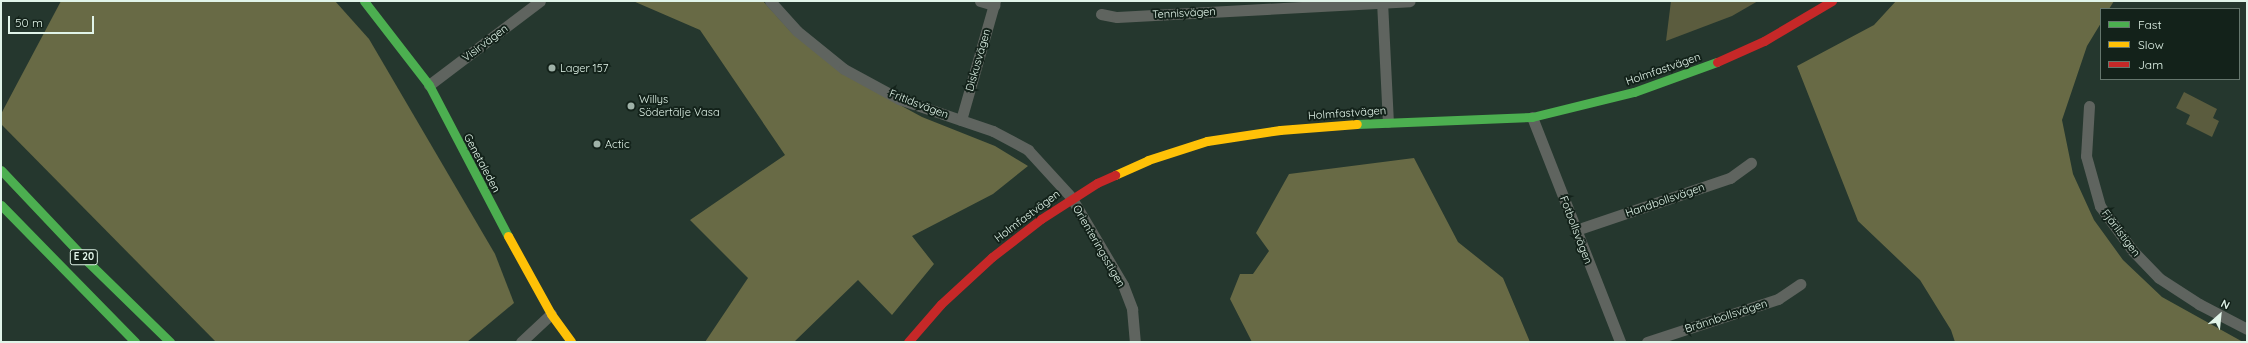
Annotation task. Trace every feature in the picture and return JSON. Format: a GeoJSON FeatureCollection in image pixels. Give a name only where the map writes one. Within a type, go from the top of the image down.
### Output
{"type":"FeatureCollection","features":[{"type":"Feature","properties":{"kind":"main road","name":"Genetaleden"},"geometry":{"type":"LineString","coordinates":[[364,1],[429,85],[551,314],[571,342]]}},
{"type":"Feature","properties":{"kind":"main road","name":"Holmfastvägen"},"geometry":{"type":"LineString","coordinates":[[908,342],[941,304],[992,257],[1071,198],[1148,160],[1207,141],[1280,130],[1388,122],[1532,117],[1634,92],[1710,65],[1764,41],[1832,1]]}},
{"type":"Feature","properties":{"kind":"main road","name":"E 20"},"geometry":{"type":"LineString","coordinates":[[1,170],[88,262],[170,342]]}},
{"type":"Feature","properties":{"kind":"main road","name":"E 20"},"geometry":{"type":"LineString","coordinates":[[1,205],[135,342]]}},
{"type":"Feature","properties":{"kind":"street","name":"Visirvägen"},"geometry":{"type":"LineString","coordinates":[[429,85],[540,1]]}},
{"type":"Feature","properties":{"kind":"street","name":"Fritidsvägen"},"geometry":{"type":"LineString","coordinates":[[770,1],[797,31],[844,69],[899,99],[993,131],[1028,150],[1071,198]]}},
{"type":"Feature","properties":{"kind":"street"},"geometry":{"type":"LineString","coordinates":[[980,1],[994,3]]}},
{"type":"Feature","properties":{"kind":"street","name":"Tennisvägen"},"geometry":{"type":"LineString","coordinates":[[1101,14],[1117,17],[1410,1]]}},
{"type":"Feature","properties":{"kind":"street"},"geometry":{"type":"LineString","coordinates":[[1382,2],[1388,122]]}},
{"type":"Feature","properties":{"kind":"street","name":"Diskusvägen"},"geometry":{"type":"LineString","coordinates":[[961,120],[994,3]]}},
{"type":"Feature","properties":{"kind":"street","name":"Fjärilstigen"},"geometry":{"type":"LineString","coordinates":[[2089,106],[2086,156],[2100,206],[2133,252],[2159,278],[2194,301],[2247,329]]}},
{"type":"Feature","properties":{"kind":"street","name":"Fotbollsvägen"},"geometry":{"type":"LineString","coordinates":[[1532,117],[1620,342]]}},
{"type":"Feature","properties":{"kind":"street","name":"Handbollsvägen"},"geometry":{"type":"LineString","coordinates":[[1576,230],[1730,178],[1751,163]]}},
{"type":"Feature","properties":{"kind":"street","name":"Orienteringsstigen"},"geometry":{"type":"LineString","coordinates":[[1071,198],[1123,285],[1132,309],[1135,342]]}},
{"type":"Feature","properties":{"kind":"street","name":"Brännbollsvägen"},"geometry":{"type":"LineString","coordinates":[[1647,342],[1778,299],[1800,284]]}},
{"type":"Feature","properties":{"kind":"street"},"geometry":{"type":"LineString","coordinates":[[521,342],[551,314]]}},
{"type":"Feature","properties":{"kind":"green space"},"geometry":{"type":"Polygon","coordinates":[[[61,1],[335,1],[369,39],[495,254],[514,303],[467,342],[216,342],[1,124],[1,114],[61,1]]]}},
{"type":"Feature","properties":{"kind":"green space"},"geometry":{"type":"Polygon","coordinates":[[[633,1],[763,1],[792,33],[865,86],[922,117],[995,146],[1028,166],[993,194],[912,236],[934,264],[892,315],[858,280],[794,342],[705,342],[748,278],[690,220],[785,155],[700,30],[633,1]]]}},
{"type":"Feature","properties":{"kind":"green space"},"geometry":{"type":"Polygon","coordinates":[[[1671,1],[1758,1],[1732,16],[1666,41],[1671,1]]]}},
{"type":"Feature","properties":{"kind":"green space"},"geometry":{"type":"Polygon","coordinates":[[[1896,1],[2114,1],[2110,8],[2100,8],[2100,25],[2087,46],[2062,120],[2073,174],[2094,220],[2123,260],[2162,297],[2243,342],[1955,342],[1951,330],[1920,280],[1858,221],[1797,66],[1874,25],[1896,1]]]}},
{"type":"Feature","properties":{"kind":"green space"},"geometry":{"type":"Polygon","coordinates":[[[2184,92],[2217,109],[2213,118],[2219,121],[2212,137],[2186,124],[2190,115],[2176,108],[2184,92]]]}},
{"type":"Feature","properties":{"kind":"green space"},"geometry":{"type":"Polygon","coordinates":[[[1414,158],[1458,242],[1503,278],[1530,342],[1252,342],[1230,299],[1240,274],[1253,274],[1269,251],[1256,233],[1289,174],[1414,158]]]}},
{"type":"Feature","properties":{"kind":"traffic: fast"},"geometry":{"type":"LineString","coordinates":[[364,1],[429,85],[508,236]]}},
{"type":"Feature","properties":{"kind":"traffic: fast"},"geometry":{"type":"LineString","coordinates":[[1357,124],[1532,117],[1634,92],[1717,62]]}},
{"type":"Feature","properties":{"kind":"traffic: fast"},"geometry":{"type":"LineString","coordinates":[[1,170],[88,262],[170,342]]}},
{"type":"Feature","properties":{"kind":"traffic: fast"},"geometry":{"type":"LineString","coordinates":[[1,205],[135,342]]}},
{"type":"Feature","properties":{"kind":"traffic: slow"},"geometry":{"type":"LineString","coordinates":[[1115,175],[1148,160],[1207,141],[1280,130],[1357,124]]}},
{"type":"Feature","properties":{"kind":"traffic: slow"},"geometry":{"type":"LineString","coordinates":[[508,236],[551,314],[571,342]]}},
{"type":"Feature","properties":{"kind":"traffic: jam"},"geometry":{"type":"LineString","coordinates":[[1717,62],[1764,41],[1832,1]]}},
{"type":"Feature","properties":{"kind":"traffic: jam"},"geometry":{"type":"LineString","coordinates":[[908,342],[941,304],[992,257],[1041,219],[1097,183],[1115,175]]}},
{"type":"Feature","properties":{"kind":"place","name":"Lager 157"},"geometry":{"type":"Point","coordinates":[552,68]}},
{"type":"Feature","properties":{"kind":"place","name":"Willys Södertälje Vasa"},"geometry":{"type":"Point","coordinates":[631,106]}},
{"type":"Feature","properties":{"kind":"place","name":"Actic"},"geometry":{"type":"Point","coordinates":[597,144]}}]}
